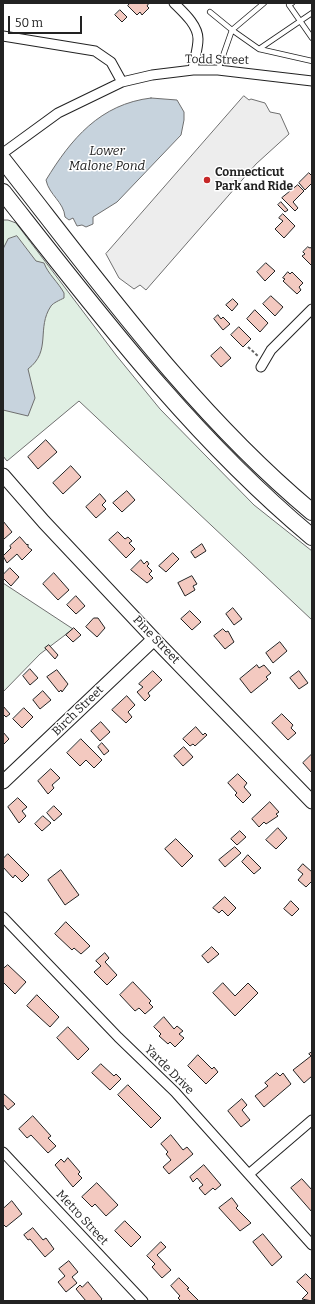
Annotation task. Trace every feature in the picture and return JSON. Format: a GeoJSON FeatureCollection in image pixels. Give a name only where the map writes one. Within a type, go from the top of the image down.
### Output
{"type":"FeatureCollection","features":[{"type":"Feature","properties":{"kind":"highway"},"geometry":{"type":"LineString","coordinates":[[3,160],[159,357],[227,431],[312,512]]}},
{"type":"Feature","properties":{"kind":"highway"},"geometry":{"type":"LineString","coordinates":[[3,192],[110,328],[176,405],[252,484],[312,537]]}},
{"type":"Feature","properties":{"kind":"main road","name":"Pine Street"},"geometry":{"type":"LineString","coordinates":[[3,475],[44,522],[154,639],[312,802]]}},
{"type":"Feature","properties":{"kind":"main road","name":"Birch Street"},"geometry":{"type":"LineString","coordinates":[[3,782],[154,639]]}},
{"type":"Feature","properties":{"kind":"street"},"geometry":{"type":"LineString","coordinates":[[174,3],[191,21],[196,30],[198,38],[193,70]]}},
{"type":"Feature","properties":{"kind":"street"},"geometry":{"type":"LineString","coordinates":[[3,36],[95,51],[110,62],[122,82]]}},
{"type":"Feature","properties":{"kind":"street","name":"Todd Street"},"geometry":{"type":"LineString","coordinates":[[3,153],[58,114],[122,82],[152,75],[193,70],[218,70],[312,81]]}},
{"type":"Feature","properties":{"kind":"street"},"geometry":{"type":"LineString","coordinates":[[263,364],[271,350],[312,309]]}},
{"type":"Feature","properties":{"kind":"street","name":"Yarde Drive"},"geometry":{"type":"LineString","coordinates":[[3,917],[118,1037],[176,1092],[312,1246]]}},
{"type":"Feature","properties":{"kind":"street"},"geometry":{"type":"LineString","coordinates":[[249,1174],[312,1120]]}},
{"type":"Feature","properties":{"kind":"street","name":"Metro Street"},"geometry":{"type":"LineString","coordinates":[[3,1152],[143,1301]]}},
{"type":"Feature","properties":{"kind":"lane"},"geometry":{"type":"LineString","coordinates":[[218,70],[232,30],[264,3]]}},
{"type":"Feature","properties":{"kind":"lane"},"geometry":{"type":"LineString","coordinates":[[289,4],[312,38]]}},
{"type":"Feature","properties":{"kind":"lane"},"geometry":{"type":"LineString","coordinates":[[210,12],[259,50],[312,61]]}},
{"type":"Feature","properties":{"kind":"lane"},"geometry":{"type":"LineString","coordinates":[[259,50],[312,13]]}},
{"type":"Feature","properties":{"kind":"path"},"geometry":{"type":"LineString","coordinates":[[248,347],[263,364]]}},
{"type":"Feature","properties":{"kind":"green space"},"geometry":{"type":"Polygon","coordinates":[[[3,220],[16,223],[116,355],[160,409],[254,505],[312,551],[312,620],[79,401],[7,461],[3,456],[3,220]]]}},
{"type":"Feature","properties":{"kind":"green space"},"geometry":{"type":"Polygon","coordinates":[[[3,583],[73,629],[40,654],[3,692],[3,583]]]}},
{"type":"Feature","properties":{"kind":"shaded area","name":"Connecticut Park and Ride"},"geometry":{"type":"Polygon","coordinates":[[[244,96],[249,100],[251,99],[265,103],[270,112],[280,114],[289,134],[256,164],[146,290],[140,285],[134,289],[119,278],[106,254],[244,96]]]}},
{"type":"Feature","properties":{"kind":"water","name":"Lower Malone Pond"},"geometry":{"type":"Polygon","coordinates":[[[151,98],[177,100],[184,112],[181,135],[117,202],[93,217],[93,224],[86,227],[82,225],[77,226],[73,218],[69,220],[65,217],[62,207],[50,190],[46,180],[66,151],[89,126],[102,116],[117,108],[133,102],[151,98]]]}},
{"type":"Feature","properties":{"kind":"water"},"geometry":{"type":"Polygon","coordinates":[[[17,236],[36,261],[44,263],[64,293],[64,298],[52,305],[47,314],[44,323],[40,355],[28,369],[35,398],[28,416],[3,410],[3,249],[8,239],[17,236]]]}},
{"type":"Feature","properties":{"kind":"building"},"geometry":{"type":"Polygon","coordinates":[[[130,3],[149,3],[147,6],[149,8],[142,15],[140,12],[137,15],[128,6],[130,3]]]}},
{"type":"Feature","properties":{"kind":"building"},"geometry":{"type":"Polygon","coordinates":[[[120,10],[127,17],[122,22],[115,15],[120,10]]]}},
{"type":"Feature","properties":{"kind":"building"},"geometry":{"type":"Polygon","coordinates":[[[309,173],[312,176],[312,183],[305,190],[299,183],[309,173]]]}},
{"type":"Feature","properties":{"kind":"building"},"geometry":{"type":"Polygon","coordinates":[[[298,185],[304,191],[293,202],[298,208],[295,211],[282,198],[298,185]]]}},
{"type":"Feature","properties":{"kind":"building"},"geometry":{"type":"Polygon","coordinates":[[[281,202],[288,210],[285,212],[278,205],[281,202]]]}},
{"type":"Feature","properties":{"kind":"building"},"geometry":{"type":"Polygon","coordinates":[[[283,214],[295,226],[284,238],[275,229],[283,221],[279,218],[283,214]]]}},
{"type":"Feature","properties":{"kind":"building"},"geometry":{"type":"Polygon","coordinates":[[[308,247],[312,247],[312,266],[302,256],[305,254],[303,252],[308,247]]]}},
{"type":"Feature","properties":{"kind":"building"},"geometry":{"type":"Polygon","coordinates":[[[266,263],[275,271],[265,281],[257,272],[266,263]]]}},
{"type":"Feature","properties":{"kind":"building"},"geometry":{"type":"Polygon","coordinates":[[[288,272],[290,274],[292,272],[303,283],[299,287],[301,290],[297,294],[283,281],[285,279],[283,278],[288,272]]]}},
{"type":"Feature","properties":{"kind":"building"},"geometry":{"type":"Polygon","coordinates":[[[271,296],[283,307],[275,316],[263,304],[271,296]]]}},
{"type":"Feature","properties":{"kind":"building"},"geometry":{"type":"Polygon","coordinates":[[[233,299],[238,304],[232,311],[226,305],[233,299]]]}},
{"type":"Feature","properties":{"kind":"building"},"geometry":{"type":"Polygon","coordinates":[[[255,310],[268,323],[260,332],[247,319],[255,310]]]}},
{"type":"Feature","properties":{"kind":"building"},"geometry":{"type":"Polygon","coordinates":[[[218,315],[221,319],[223,317],[230,324],[223,330],[214,319],[218,315]]]}},
{"type":"Feature","properties":{"kind":"building"},"geometry":{"type":"Polygon","coordinates":[[[239,327],[251,339],[243,347],[231,335],[239,327]]]}},
{"type":"Feature","properties":{"kind":"building"},"geometry":{"type":"Polygon","coordinates":[[[221,347],[231,358],[221,367],[211,356],[221,347]]]}},
{"type":"Feature","properties":{"kind":"building"},"geometry":{"type":"Polygon","coordinates":[[[46,440],[57,452],[38,469],[28,457],[46,440]]]}},
{"type":"Feature","properties":{"kind":"building"},"geometry":{"type":"Polygon","coordinates":[[[71,466],[81,477],[63,494],[53,483],[71,466]]]}},
{"type":"Feature","properties":{"kind":"building"},"geometry":{"type":"Polygon","coordinates":[[[127,491],[135,500],[122,512],[113,503],[127,491]]]}},
{"type":"Feature","properties":{"kind":"building"},"geometry":{"type":"Polygon","coordinates":[[[100,494],[106,501],[102,505],[106,509],[96,518],[86,507],[100,494]]]}},
{"type":"Feature","properties":{"kind":"building"},"geometry":{"type":"Polygon","coordinates":[[[3,521],[12,532],[4,539],[3,538],[3,521]]]}},
{"type":"Feature","properties":{"kind":"building"},"geometry":{"type":"Polygon","coordinates":[[[118,532],[125,539],[128,537],[132,541],[129,543],[135,549],[126,558],[109,540],[118,532]]]}},
{"type":"Feature","properties":{"kind":"building"},"geometry":{"type":"Polygon","coordinates":[[[20,537],[32,550],[22,560],[17,554],[7,563],[3,556],[11,548],[10,546],[20,537]]]}},
{"type":"Feature","properties":{"kind":"building"},"geometry":{"type":"Polygon","coordinates":[[[202,544],[206,551],[195,558],[191,552],[202,544]]]}},
{"type":"Feature","properties":{"kind":"building"},"geometry":{"type":"Polygon","coordinates":[[[173,553],[179,559],[166,572],[159,566],[173,553]]]}},
{"type":"Feature","properties":{"kind":"building"},"geometry":{"type":"Polygon","coordinates":[[[141,560],[144,564],[147,561],[149,564],[147,566],[152,571],[149,574],[153,578],[147,583],[131,570],[141,560]]]}},
{"type":"Feature","properties":{"kind":"building"},"geometry":{"type":"Polygon","coordinates":[[[10,568],[19,577],[11,586],[3,578],[3,575],[10,568]]]}},
{"type":"Feature","properties":{"kind":"building"},"geometry":{"type":"Polygon","coordinates":[[[54,573],[69,590],[58,600],[43,584],[54,573]]]}},
{"type":"Feature","properties":{"kind":"building"},"geometry":{"type":"Polygon","coordinates":[[[192,576],[197,584],[193,586],[195,590],[185,596],[178,583],[192,576]]]}},
{"type":"Feature","properties":{"kind":"building"},"geometry":{"type":"Polygon","coordinates":[[[76,596],[85,606],[76,614],[67,605],[76,596]]]}},
{"type":"Feature","properties":{"kind":"building"},"geometry":{"type":"Polygon","coordinates":[[[233,608],[242,619],[234,625],[226,614],[233,608]]]}},
{"type":"Feature","properties":{"kind":"building"},"geometry":{"type":"Polygon","coordinates":[[[190,611],[201,622],[192,630],[181,619],[190,611]]]}},
{"type":"Feature","properties":{"kind":"building"},"geometry":{"type":"Polygon","coordinates":[[[94,618],[98,618],[105,628],[97,637],[86,627],[94,618]]]}},
{"type":"Feature","properties":{"kind":"building"},"geometry":{"type":"Polygon","coordinates":[[[74,628],[81,635],[73,642],[66,635],[74,628]]]}},
{"type":"Feature","properties":{"kind":"building"},"geometry":{"type":"Polygon","coordinates":[[[223,629],[226,632],[228,631],[234,642],[225,649],[214,636],[223,629]]]}},
{"type":"Feature","properties":{"kind":"building"},"geometry":{"type":"Polygon","coordinates":[[[280,642],[287,651],[273,663],[266,653],[280,642]]]}},
{"type":"Feature","properties":{"kind":"building"},"geometry":{"type":"Polygon","coordinates":[[[49,645],[58,655],[55,659],[45,648],[49,645]]]}},
{"type":"Feature","properties":{"kind":"building"},"geometry":{"type":"Polygon","coordinates":[[[257,665],[259,668],[264,665],[271,673],[266,677],[268,679],[251,693],[240,679],[257,665]]]}},
{"type":"Feature","properties":{"kind":"building"},"geometry":{"type":"Polygon","coordinates":[[[30,669],[38,678],[30,685],[23,676],[30,669]]]}},
{"type":"Feature","properties":{"kind":"building"},"geometry":{"type":"Polygon","coordinates":[[[57,670],[68,684],[62,692],[61,690],[59,692],[47,677],[57,670]]]}},
{"type":"Feature","properties":{"kind":"building"},"geometry":{"type":"Polygon","coordinates":[[[153,671],[162,680],[148,693],[150,696],[145,701],[137,692],[143,687],[139,684],[153,671]]]}},
{"type":"Feature","properties":{"kind":"building"},"geometry":{"type":"Polygon","coordinates":[[[299,671],[308,683],[299,689],[290,678],[299,671]]]}},
{"type":"Feature","properties":{"kind":"building"},"geometry":{"type":"Polygon","coordinates":[[[43,691],[51,700],[40,709],[33,700],[43,691]]]}},
{"type":"Feature","properties":{"kind":"building"},"geometry":{"type":"Polygon","coordinates":[[[127,696],[135,705],[128,712],[132,717],[126,723],[112,710],[127,696]]]}},
{"type":"Feature","properties":{"kind":"building"},"geometry":{"type":"Polygon","coordinates":[[[3,706],[10,714],[6,717],[3,714],[3,706]]]}},
{"type":"Feature","properties":{"kind":"building"},"geometry":{"type":"Polygon","coordinates":[[[24,708],[33,717],[22,728],[13,719],[24,708]]]}},
{"type":"Feature","properties":{"kind":"building"},"geometry":{"type":"Polygon","coordinates":[[[282,714],[293,725],[291,728],[296,733],[288,740],[272,723],[282,714]]]}},
{"type":"Feature","properties":{"kind":"building"},"geometry":{"type":"Polygon","coordinates":[[[101,722],[110,732],[100,741],[91,731],[101,722]]]}},
{"type":"Feature","properties":{"kind":"building"},"geometry":{"type":"Polygon","coordinates":[[[196,727],[203,735],[205,733],[207,735],[195,746],[193,744],[190,746],[183,739],[196,727]]]}},
{"type":"Feature","properties":{"kind":"building"},"geometry":{"type":"Polygon","coordinates":[[[3,732],[9,739],[3,745],[3,732]]]}},
{"type":"Feature","properties":{"kind":"building"},"geometry":{"type":"Polygon","coordinates":[[[81,739],[102,760],[94,768],[86,760],[80,766],[67,753],[81,739]]]}},
{"type":"Feature","properties":{"kind":"building"},"geometry":{"type":"Polygon","coordinates":[[[102,743],[109,751],[104,755],[98,747],[102,743]]]}},
{"type":"Feature","properties":{"kind":"building"},"geometry":{"type":"Polygon","coordinates":[[[184,747],[193,757],[183,766],[174,756],[184,747]]]}},
{"type":"Feature","properties":{"kind":"building"},"geometry":{"type":"Polygon","coordinates":[[[312,754],[312,771],[311,772],[303,763],[312,754]]]}},
{"type":"Feature","properties":{"kind":"building"},"geometry":{"type":"Polygon","coordinates":[[[51,769],[60,778],[52,785],[54,788],[48,794],[38,781],[51,769]]]}},
{"type":"Feature","properties":{"kind":"building"},"geometry":{"type":"Polygon","coordinates":[[[238,774],[247,783],[244,787],[251,795],[243,803],[235,795],[237,793],[228,783],[238,774]]]}},
{"type":"Feature","properties":{"kind":"building"},"geometry":{"type":"Polygon","coordinates":[[[18,798],[27,807],[22,811],[26,816],[19,823],[8,807],[18,798]]]}},
{"type":"Feature","properties":{"kind":"building"},"geometry":{"type":"Polygon","coordinates":[[[270,802],[279,812],[276,814],[278,816],[266,824],[264,822],[259,827],[252,819],[270,802]]]}},
{"type":"Feature","properties":{"kind":"building"},"geometry":{"type":"Polygon","coordinates":[[[54,806],[62,814],[54,821],[47,813],[54,806]]]}},
{"type":"Feature","properties":{"kind":"building"},"geometry":{"type":"Polygon","coordinates":[[[43,816],[51,823],[42,831],[35,824],[43,816]]]}},
{"type":"Feature","properties":{"kind":"building"},"geometry":{"type":"Polygon","coordinates":[[[278,828],[287,838],[276,849],[266,840],[278,828]]]}},
{"type":"Feature","properties":{"kind":"building"},"geometry":{"type":"Polygon","coordinates":[[[240,831],[246,837],[237,845],[231,839],[240,831]]]}},
{"type":"Feature","properties":{"kind":"building"},"geometry":{"type":"Polygon","coordinates":[[[176,839],[193,856],[182,867],[165,849],[176,839]]]}},
{"type":"Feature","properties":{"kind":"building"},"geometry":{"type":"Polygon","coordinates":[[[235,847],[241,853],[225,867],[219,860],[235,847]]]}},
{"type":"Feature","properties":{"kind":"building"},"geometry":{"type":"Polygon","coordinates":[[[8,854],[29,875],[22,882],[15,875],[13,878],[3,867],[3,859],[8,854]]]}},
{"type":"Feature","properties":{"kind":"building"},"geometry":{"type":"Polygon","coordinates":[[[248,855],[261,868],[254,874],[242,862],[248,855]]]}},
{"type":"Feature","properties":{"kind":"building"},"geometry":{"type":"Polygon","coordinates":[[[303,864],[312,872],[312,881],[306,887],[298,880],[303,874],[298,870],[303,864]]]}},
{"type":"Feature","properties":{"kind":"building"},"geometry":{"type":"Polygon","coordinates":[[[61,870],[79,895],[65,905],[48,880],[61,870]]]}},
{"type":"Feature","properties":{"kind":"building"},"geometry":{"type":"Polygon","coordinates":[[[225,897],[236,908],[228,916],[222,910],[219,913],[213,908],[225,897]]]}},
{"type":"Feature","properties":{"kind":"building"},"geometry":{"type":"Polygon","coordinates":[[[291,901],[299,909],[292,916],[284,909],[291,901]]]}},
{"type":"Feature","properties":{"kind":"building"},"geometry":{"type":"Polygon","coordinates":[[[66,922],[90,946],[81,954],[74,948],[72,950],[55,934],[66,922]]]}},
{"type":"Feature","properties":{"kind":"building"},"geometry":{"type":"Polygon","coordinates":[[[212,947],[219,954],[208,963],[202,956],[212,947]]]}},
{"type":"Feature","properties":{"kind":"building"},"geometry":{"type":"Polygon","coordinates":[[[105,953],[109,958],[105,962],[117,975],[107,985],[94,972],[101,966],[96,961],[105,953]]]}},
{"type":"Feature","properties":{"kind":"building"},"geometry":{"type":"Polygon","coordinates":[[[8,965],[26,982],[15,994],[3,982],[3,969],[8,965]]]}},
{"type":"Feature","properties":{"kind":"building"},"geometry":{"type":"Polygon","coordinates":[[[133,982],[151,1001],[149,1003],[153,1007],[145,1014],[139,1008],[135,1011],[120,995],[133,982]]]}},
{"type":"Feature","properties":{"kind":"building"},"geometry":{"type":"Polygon","coordinates":[[[223,983],[235,996],[248,983],[258,993],[235,1016],[213,993],[223,983]]]}},
{"type":"Feature","properties":{"kind":"building"},"geometry":{"type":"Polygon","coordinates":[[[37,995],[59,1017],[50,1027],[27,1006],[37,995]]]}},
{"type":"Feature","properties":{"kind":"building"},"geometry":{"type":"Polygon","coordinates":[[[164,1017],[174,1029],[177,1026],[183,1031],[179,1034],[184,1038],[175,1047],[170,1042],[168,1044],[159,1036],[161,1034],[154,1027],[164,1017]]]}},
{"type":"Feature","properties":{"kind":"building"},"geometry":{"type":"Polygon","coordinates":[[[68,1027],[89,1049],[78,1060],[57,1038],[68,1027]]]}},
{"type":"Feature","properties":{"kind":"building"},"geometry":{"type":"Polygon","coordinates":[[[312,1052],[312,1076],[304,1083],[293,1070],[311,1056],[309,1054],[312,1052]]]}},
{"type":"Feature","properties":{"kind":"building"},"geometry":{"type":"Polygon","coordinates":[[[198,1055],[212,1069],[214,1067],[218,1072],[206,1084],[188,1066],[198,1055]]]}},
{"type":"Feature","properties":{"kind":"building"},"geometry":{"type":"Polygon","coordinates":[[[101,1064],[114,1076],[116,1074],[121,1079],[110,1090],[92,1073],[101,1064]]]}},
{"type":"Feature","properties":{"kind":"building"},"geometry":{"type":"Polygon","coordinates":[[[277,1073],[280,1076],[283,1073],[291,1084],[264,1107],[255,1096],[268,1086],[265,1083],[277,1073]]]}},
{"type":"Feature","properties":{"kind":"building"},"geometry":{"type":"Polygon","coordinates":[[[128,1085],[161,1118],[151,1128],[118,1095],[128,1085]]]}},
{"type":"Feature","properties":{"kind":"building"},"geometry":{"type":"Polygon","coordinates":[[[3,1093],[15,1104],[8,1110],[3,1104],[3,1093]]]}},
{"type":"Feature","properties":{"kind":"building"},"geometry":{"type":"Polygon","coordinates":[[[242,1099],[247,1105],[242,1110],[250,1120],[241,1127],[228,1111],[242,1099]]]}},
{"type":"Feature","properties":{"kind":"building"},"geometry":{"type":"Polygon","coordinates":[[[33,1116],[51,1136],[48,1138],[56,1146],[48,1153],[31,1135],[27,1138],[19,1129],[33,1116]]]}},
{"type":"Feature","properties":{"kind":"building"},"geometry":{"type":"Polygon","coordinates":[[[171,1135],[183,1150],[187,1147],[193,1154],[169,1174],[163,1167],[171,1160],[166,1154],[168,1152],[161,1144],[171,1135]]]}},
{"type":"Feature","properties":{"kind":"building"},"geometry":{"type":"Polygon","coordinates":[[[68,1158],[80,1172],[78,1174],[82,1178],[73,1187],[55,1165],[61,1159],[64,1162],[68,1158]]]}},
{"type":"Feature","properties":{"kind":"building"},"geometry":{"type":"Polygon","coordinates":[[[204,1165],[221,1185],[215,1190],[213,1188],[205,1195],[199,1188],[203,1185],[197,1178],[193,1182],[190,1177],[204,1165]]]}},
{"type":"Feature","properties":{"kind":"building"},"geometry":{"type":"Polygon","coordinates":[[[302,1179],[312,1190],[312,1212],[291,1188],[302,1179]]]}},
{"type":"Feature","properties":{"kind":"building"},"geometry":{"type":"Polygon","coordinates":[[[97,1183],[118,1205],[106,1216],[95,1204],[92,1207],[82,1197],[97,1183]]]}},
{"type":"Feature","properties":{"kind":"building"},"geometry":{"type":"Polygon","coordinates":[[[232,1198],[238,1206],[236,1208],[251,1223],[240,1231],[219,1208],[232,1198]]]}},
{"type":"Feature","properties":{"kind":"building"},"geometry":{"type":"Polygon","coordinates":[[[12,1201],[22,1214],[6,1227],[3,1224],[3,1209],[12,1201]]]}},
{"type":"Feature","properties":{"kind":"building"},"geometry":{"type":"Polygon","coordinates":[[[125,1221],[141,1237],[131,1247],[115,1231],[125,1221]]]}},
{"type":"Feature","properties":{"kind":"building"},"geometry":{"type":"Polygon","coordinates":[[[33,1228],[43,1240],[46,1238],[54,1249],[45,1257],[30,1239],[28,1240],[24,1235],[33,1228]]]}},
{"type":"Feature","properties":{"kind":"building"},"geometry":{"type":"Polygon","coordinates":[[[263,1234],[282,1257],[272,1266],[253,1242],[263,1234]]]}},
{"type":"Feature","properties":{"kind":"building"},"geometry":{"type":"Polygon","coordinates":[[[161,1242],[166,1247],[157,1255],[171,1270],[162,1278],[152,1267],[155,1264],[147,1256],[161,1242]]]}},
{"type":"Feature","properties":{"kind":"building"},"geometry":{"type":"Polygon","coordinates":[[[69,1261],[78,1272],[72,1277],[77,1283],[66,1292],[58,1282],[65,1276],[59,1269],[69,1261]]]}},
{"type":"Feature","properties":{"kind":"building"},"geometry":{"type":"Polygon","coordinates":[[[306,1274],[312,1280],[312,1301],[302,1299],[308,1293],[297,1282],[306,1274]]]}},
{"type":"Feature","properties":{"kind":"building"},"geometry":{"type":"Polygon","coordinates":[[[179,1278],[199,1301],[181,1301],[178,1298],[180,1296],[171,1286],[179,1278]]]}},
{"type":"Feature","properties":{"kind":"building"},"geometry":{"type":"Polygon","coordinates":[[[88,1282],[102,1299],[100,1301],[86,1301],[76,1289],[80,1285],[82,1287],[88,1282]]]}},
{"type":"Feature","properties":{"kind":"place","name":"Connecticut Park and Ride"},"geometry":{"type":"Point","coordinates":[207,180]}}]}
